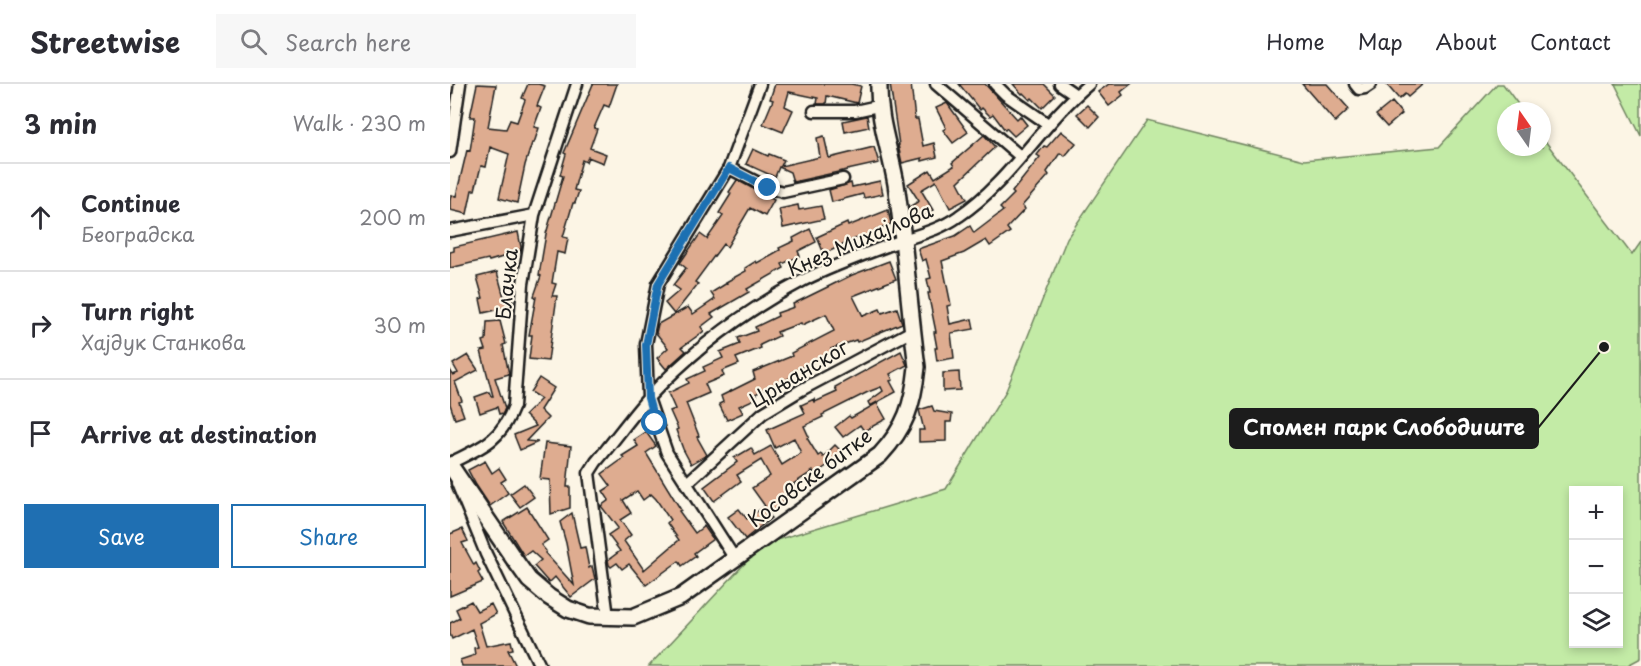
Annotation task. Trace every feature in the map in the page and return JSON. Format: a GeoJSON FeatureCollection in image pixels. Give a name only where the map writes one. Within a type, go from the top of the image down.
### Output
{"type":"FeatureCollection","features":[{"type":"Feature","properties":{"kind":"street"},"geometry":{"type":"LineString","coordinates":[[450,152],[460,84]]}},
{"type":"Feature","properties":{"kind":"street","name":"Блачка"},"geometry":{"type":"LineString","coordinates":[[450,465],[493,440],[507,422],[514,406],[523,284],[534,215],[577,84]]}},
{"type":"Feature","properties":{"kind":"street"},"geometry":{"type":"LineString","coordinates":[[735,559],[667,453],[648,398],[646,345],[658,284],[729,168],[760,84]]}},
{"type":"Feature","properties":{"kind":"street","name":"Косовске битке"},"geometry":{"type":"LineString","coordinates":[[450,465],[529,580],[549,597],[568,609],[589,616],[633,617],[681,597],[880,455],[895,438],[907,418],[917,368],[895,179],[878,106],[879,84]]}},
{"type":"Feature","properties":{"kind":"street"},"geometry":{"type":"LineString","coordinates":[[936,84],[1021,157]]}},
{"type":"Feature","properties":{"kind":"street"},"geometry":{"type":"LineString","coordinates":[[995,84],[1006,95],[1048,124]]}},
{"type":"Feature","properties":{"kind":"street"},"geometry":{"type":"LineString","coordinates":[[1060,84],[1076,95]]}},
{"type":"Feature","properties":{"kind":"street","name":"Кнез Михајлова"},"geometry":{"type":"LineString","coordinates":[[608,617],[590,473],[596,462],[648,398],[699,350],[750,312],[803,281],[861,255],[940,228],[967,211],[990,193],[1048,124],[1089,84]]}},
{"type":"Feature","properties":{"kind":"street"},"geometry":{"type":"LineString","coordinates":[[1355,84],[1359,89],[1371,84]]}},
{"type":"Feature","properties":{"kind":"street"},"geometry":{"type":"LineString","coordinates":[[814,111],[855,111],[878,106]]}},
{"type":"Feature","properties":{"kind":"street"},"geometry":{"type":"LineString","coordinates":[[729,168],[768,188],[783,192],[843,179]]}},
{"type":"Feature","properties":{"kind":"street"},"geometry":{"type":"LineString","coordinates":[[450,231],[534,215]]}},
{"type":"Feature","properties":{"kind":"street","name":"Црњанског"},"geometry":{"type":"LineString","coordinates":[[686,484],[763,413],[801,390],[912,331]]}},
{"type":"Feature","properties":{"kind":"street"},"geometry":{"type":"LineString","coordinates":[[450,465],[486,554],[540,666]]}},
{"type":"Feature","properties":{"kind":"green space"},"geometry":{"type":"Polygon","coordinates":[[[1497,84],[1503,84],[1516,102],[1497,102],[1497,156],[1551,156],[1551,149],[1632,255],[1641,242],[1641,658],[1626,666],[649,666],[763,544],[946,489],[1006,391],[1067,238],[1147,120],[1304,160],[1439,147],[1497,84]]]}},
{"type":"Feature","properties":{"kind":"green space"},"geometry":{"type":"Polygon","coordinates":[[[1615,84],[1641,84],[1641,136],[1615,84]]]}},
{"type":"Feature","properties":{"kind":"building"},"geometry":{"type":"Polygon","coordinates":[[[477,84],[496,85],[488,127],[506,129],[510,120],[517,122],[525,100],[522,98],[528,84],[545,86],[537,106],[541,108],[534,127],[539,128],[525,165],[517,203],[499,198],[509,154],[490,147],[486,167],[481,166],[475,190],[472,190],[467,214],[450,210],[450,201],[451,195],[456,196],[467,150],[470,151],[475,117],[470,117],[477,84]]]}},
{"type":"Feature","properties":{"kind":"building"},"geometry":{"type":"Polygon","coordinates":[[[593,84],[617,84],[609,107],[604,105],[594,128],[597,129],[590,148],[606,154],[603,163],[588,157],[586,162],[582,160],[574,190],[579,191],[563,237],[568,238],[565,254],[557,252],[552,283],[556,284],[552,296],[557,296],[548,361],[529,359],[532,335],[529,335],[536,297],[534,296],[541,276],[539,275],[546,234],[563,176],[560,175],[566,154],[564,153],[593,84]]]}},
{"type":"Feature","properties":{"kind":"building"},"geometry":{"type":"Polygon","coordinates":[[[775,84],[861,86],[857,103],[827,96],[826,104],[817,104],[818,98],[789,92],[785,106],[793,110],[783,132],[763,124],[773,100],[770,99],[775,84]]]}},
{"type":"Feature","properties":{"kind":"building"},"geometry":{"type":"Polygon","coordinates":[[[890,84],[911,84],[915,119],[918,119],[923,146],[934,143],[937,157],[902,163],[890,84]]]}},
{"type":"Feature","properties":{"kind":"building"},"geometry":{"type":"Polygon","coordinates":[[[959,84],[985,84],[1017,119],[1020,116],[1027,125],[1014,136],[1006,128],[1005,130],[993,114],[990,116],[982,108],[980,110],[959,84]]]}},
{"type":"Feature","properties":{"kind":"building"},"geometry":{"type":"Polygon","coordinates":[[[1013,84],[1044,84],[1055,95],[1042,108],[1032,98],[1030,100],[1022,94],[1013,84]]]}},
{"type":"Feature","properties":{"kind":"building"},"geometry":{"type":"Polygon","coordinates":[[[1109,84],[1131,84],[1121,92],[1123,95],[1109,106],[1098,92],[1109,84]]]}},
{"type":"Feature","properties":{"kind":"building"},"geometry":{"type":"Polygon","coordinates":[[[1302,84],[1327,84],[1349,109],[1335,122],[1302,84]]]}},
{"type":"Feature","properties":{"kind":"building"},"geometry":{"type":"Polygon","coordinates":[[[1386,84],[1423,84],[1408,97],[1405,94],[1399,99],[1386,84]]]}},
{"type":"Feature","properties":{"kind":"building"},"geometry":{"type":"Polygon","coordinates":[[[1392,102],[1402,114],[1387,127],[1376,115],[1392,102]]]}},
{"type":"Feature","properties":{"kind":"building"},"geometry":{"type":"Polygon","coordinates":[[[947,103],[968,132],[953,143],[943,130],[946,128],[936,108],[947,103]]]}},
{"type":"Feature","properties":{"kind":"building"},"geometry":{"type":"Polygon","coordinates":[[[1087,105],[1099,117],[1090,127],[1077,114],[1087,105]]]}},
{"type":"Feature","properties":{"kind":"building"},"geometry":{"type":"Polygon","coordinates":[[[867,116],[869,127],[845,132],[843,121],[867,116]]]}},
{"type":"Feature","properties":{"kind":"building"},"geometry":{"type":"Polygon","coordinates":[[[1061,131],[1076,143],[1065,156],[1060,153],[1047,172],[1049,175],[1022,206],[1025,209],[1007,228],[1010,232],[990,246],[986,240],[964,253],[942,261],[951,305],[947,306],[950,324],[972,319],[974,329],[951,333],[954,358],[937,361],[934,332],[936,332],[928,293],[930,293],[927,279],[931,278],[926,259],[922,261],[918,249],[955,236],[970,226],[974,233],[1003,211],[1000,208],[1014,194],[1012,192],[1040,157],[1037,155],[1061,131]]]}},
{"type":"Feature","properties":{"kind":"building"},"geometry":{"type":"Polygon","coordinates":[[[984,135],[995,147],[958,182],[967,199],[950,208],[936,181],[921,190],[933,210],[922,217],[919,213],[914,216],[909,207],[919,201],[908,184],[930,170],[935,178],[954,166],[952,163],[984,135]]]}},
{"type":"Feature","properties":{"kind":"building"},"geometry":{"type":"Polygon","coordinates":[[[824,136],[829,158],[874,147],[879,163],[793,182],[790,172],[779,167],[775,177],[746,164],[753,149],[784,160],[781,166],[820,157],[817,138],[824,136]]]}},
{"type":"Feature","properties":{"kind":"building"},"geometry":{"type":"Polygon","coordinates":[[[737,180],[774,200],[765,216],[750,208],[727,247],[723,244],[695,282],[698,284],[674,314],[665,303],[680,290],[673,285],[686,268],[680,263],[700,234],[707,239],[723,216],[719,213],[737,180]]]}},
{"type":"Feature","properties":{"kind":"building"},"geometry":{"type":"Polygon","coordinates":[[[880,181],[883,194],[864,198],[863,194],[832,202],[829,190],[851,183],[852,187],[880,181]]]}},
{"type":"Feature","properties":{"kind":"building"},"geometry":{"type":"Polygon","coordinates":[[[798,205],[799,210],[821,206],[824,219],[783,228],[779,209],[798,205]]]}},
{"type":"Feature","properties":{"kind":"building"},"geometry":{"type":"Polygon","coordinates":[[[888,210],[891,224],[824,254],[817,237],[847,223],[848,226],[888,210]]]}},
{"type":"Feature","properties":{"kind":"building"},"geometry":{"type":"Polygon","coordinates":[[[810,229],[816,242],[798,251],[800,256],[782,264],[784,268],[747,289],[749,292],[711,314],[714,317],[701,327],[704,331],[682,347],[686,351],[666,369],[657,358],[668,348],[656,333],[658,324],[688,307],[693,314],[715,299],[711,293],[746,271],[745,268],[780,250],[779,248],[794,241],[793,238],[810,229]]]}},
{"type":"Feature","properties":{"kind":"building"},"geometry":{"type":"Polygon","coordinates":[[[518,232],[520,252],[489,261],[488,259],[450,268],[450,252],[454,251],[454,247],[518,232]]]}},
{"type":"Feature","properties":{"kind":"building"},"geometry":{"type":"Polygon","coordinates":[[[889,261],[896,279],[853,296],[863,316],[880,309],[882,313],[897,308],[902,323],[857,342],[856,340],[831,349],[833,352],[792,372],[794,376],[755,394],[757,398],[739,406],[743,413],[727,420],[719,404],[723,402],[721,396],[755,379],[753,372],[792,356],[791,353],[834,331],[826,314],[802,325],[801,323],[777,332],[779,336],[760,345],[761,348],[736,358],[739,364],[722,371],[724,376],[705,384],[709,393],[686,403],[699,436],[697,437],[707,455],[691,464],[676,430],[678,429],[670,411],[675,409],[668,393],[689,383],[687,379],[705,371],[703,367],[723,358],[720,352],[740,344],[738,338],[757,331],[755,327],[778,316],[777,313],[794,307],[793,304],[852,275],[889,261]]]}},
{"type":"Feature","properties":{"kind":"building"},"geometry":{"type":"Polygon","coordinates":[[[497,272],[504,297],[511,295],[514,306],[483,313],[480,299],[483,298],[477,277],[497,272]]]}},
{"type":"Feature","properties":{"kind":"building"},"geometry":{"type":"Polygon","coordinates":[[[500,321],[506,344],[503,345],[509,374],[495,378],[505,408],[503,413],[499,414],[497,407],[480,413],[475,397],[489,392],[493,396],[481,351],[486,350],[483,341],[486,340],[487,322],[500,321]]]}},
{"type":"Feature","properties":{"kind":"building"},"geometry":{"type":"Polygon","coordinates":[[[901,351],[907,365],[890,374],[893,380],[890,381],[896,392],[870,406],[868,402],[883,391],[881,387],[804,426],[809,437],[807,438],[818,456],[821,454],[823,457],[835,445],[844,454],[815,474],[813,471],[793,484],[797,488],[782,499],[785,502],[769,514],[771,518],[745,539],[728,517],[739,509],[747,519],[765,506],[752,488],[770,476],[761,460],[737,475],[741,481],[714,501],[704,487],[737,462],[734,458],[751,448],[755,455],[771,446],[782,465],[801,453],[794,438],[775,448],[767,430],[805,413],[801,405],[814,399],[815,402],[837,392],[835,387],[901,351]]]}},
{"type":"Feature","properties":{"kind":"building"},"geometry":{"type":"Polygon","coordinates":[[[468,355],[478,370],[455,382],[462,401],[459,402],[464,416],[455,419],[450,404],[450,370],[453,375],[458,373],[453,364],[468,355]]]}},
{"type":"Feature","properties":{"kind":"building"},"geometry":{"type":"Polygon","coordinates":[[[959,372],[960,390],[943,391],[943,373],[959,372]]]}},
{"type":"Feature","properties":{"kind":"building"},"geometry":{"type":"Polygon","coordinates":[[[539,378],[554,388],[540,410],[548,418],[526,441],[538,442],[520,450],[514,435],[536,426],[525,415],[541,399],[530,392],[539,378]]]}},
{"type":"Feature","properties":{"kind":"building"},"geometry":{"type":"Polygon","coordinates":[[[877,403],[886,419],[864,431],[860,425],[843,437],[835,427],[849,416],[851,418],[877,403]]]}},
{"type":"Feature","properties":{"kind":"building"},"geometry":{"type":"Polygon","coordinates":[[[932,406],[934,411],[952,414],[951,422],[946,422],[946,441],[919,442],[919,430],[924,430],[919,410],[932,406]]]}},
{"type":"Feature","properties":{"kind":"building"},"geometry":{"type":"Polygon","coordinates":[[[646,432],[656,446],[646,453],[681,510],[679,511],[695,533],[704,526],[713,539],[694,553],[696,556],[682,566],[679,561],[646,585],[629,564],[622,569],[617,563],[611,567],[609,565],[608,560],[620,551],[608,535],[618,528],[601,506],[609,500],[603,491],[611,486],[602,474],[624,458],[622,456],[638,446],[634,440],[646,432]],[[637,491],[623,500],[631,513],[620,520],[631,535],[624,541],[644,570],[679,540],[667,523],[670,520],[656,499],[651,494],[643,500],[637,491]]]}},
{"type":"Feature","properties":{"kind":"building"},"geometry":{"type":"Polygon","coordinates":[[[545,443],[571,446],[567,487],[570,487],[570,508],[551,514],[550,480],[540,479],[545,443]]]}},
{"type":"Feature","properties":{"kind":"building"},"geometry":{"type":"Polygon","coordinates":[[[485,461],[492,473],[499,468],[506,479],[501,482],[508,493],[490,506],[468,470],[485,461]]]}},
{"type":"Feature","properties":{"kind":"building"},"geometry":{"type":"Polygon","coordinates":[[[524,484],[534,497],[520,507],[510,494],[524,484]]]}},
{"type":"Feature","properties":{"kind":"building"},"geometry":{"type":"Polygon","coordinates":[[[527,507],[548,540],[541,545],[545,553],[574,585],[560,522],[572,513],[580,548],[585,547],[589,568],[592,566],[595,579],[571,597],[555,577],[549,583],[534,566],[541,560],[531,551],[524,556],[503,522],[527,507]]]}},
{"type":"Feature","properties":{"kind":"building"},"geometry":{"type":"Polygon","coordinates":[[[462,529],[468,541],[462,543],[474,565],[476,563],[483,582],[450,596],[450,534],[462,529]]]}},
{"type":"Feature","properties":{"kind":"building"},"geometry":{"type":"Polygon","coordinates":[[[471,601],[477,611],[491,604],[496,614],[479,623],[486,646],[511,641],[513,649],[508,650],[516,666],[462,666],[460,660],[475,655],[474,648],[478,647],[472,629],[452,639],[450,623],[460,618],[456,609],[471,601]]]}},
{"type":"Feature","properties":{"kind":"place","name":"Спомен парк Слободиште"},"geometry":{"type":"Point","coordinates":[1604,347]}},
{"type":"Feature","properties":{"kind":"route"},"geometry":{"type":"LineString","coordinates":[[655,423],[648,398],[646,345],[658,284],[729,168],[768,188]]}}]}
